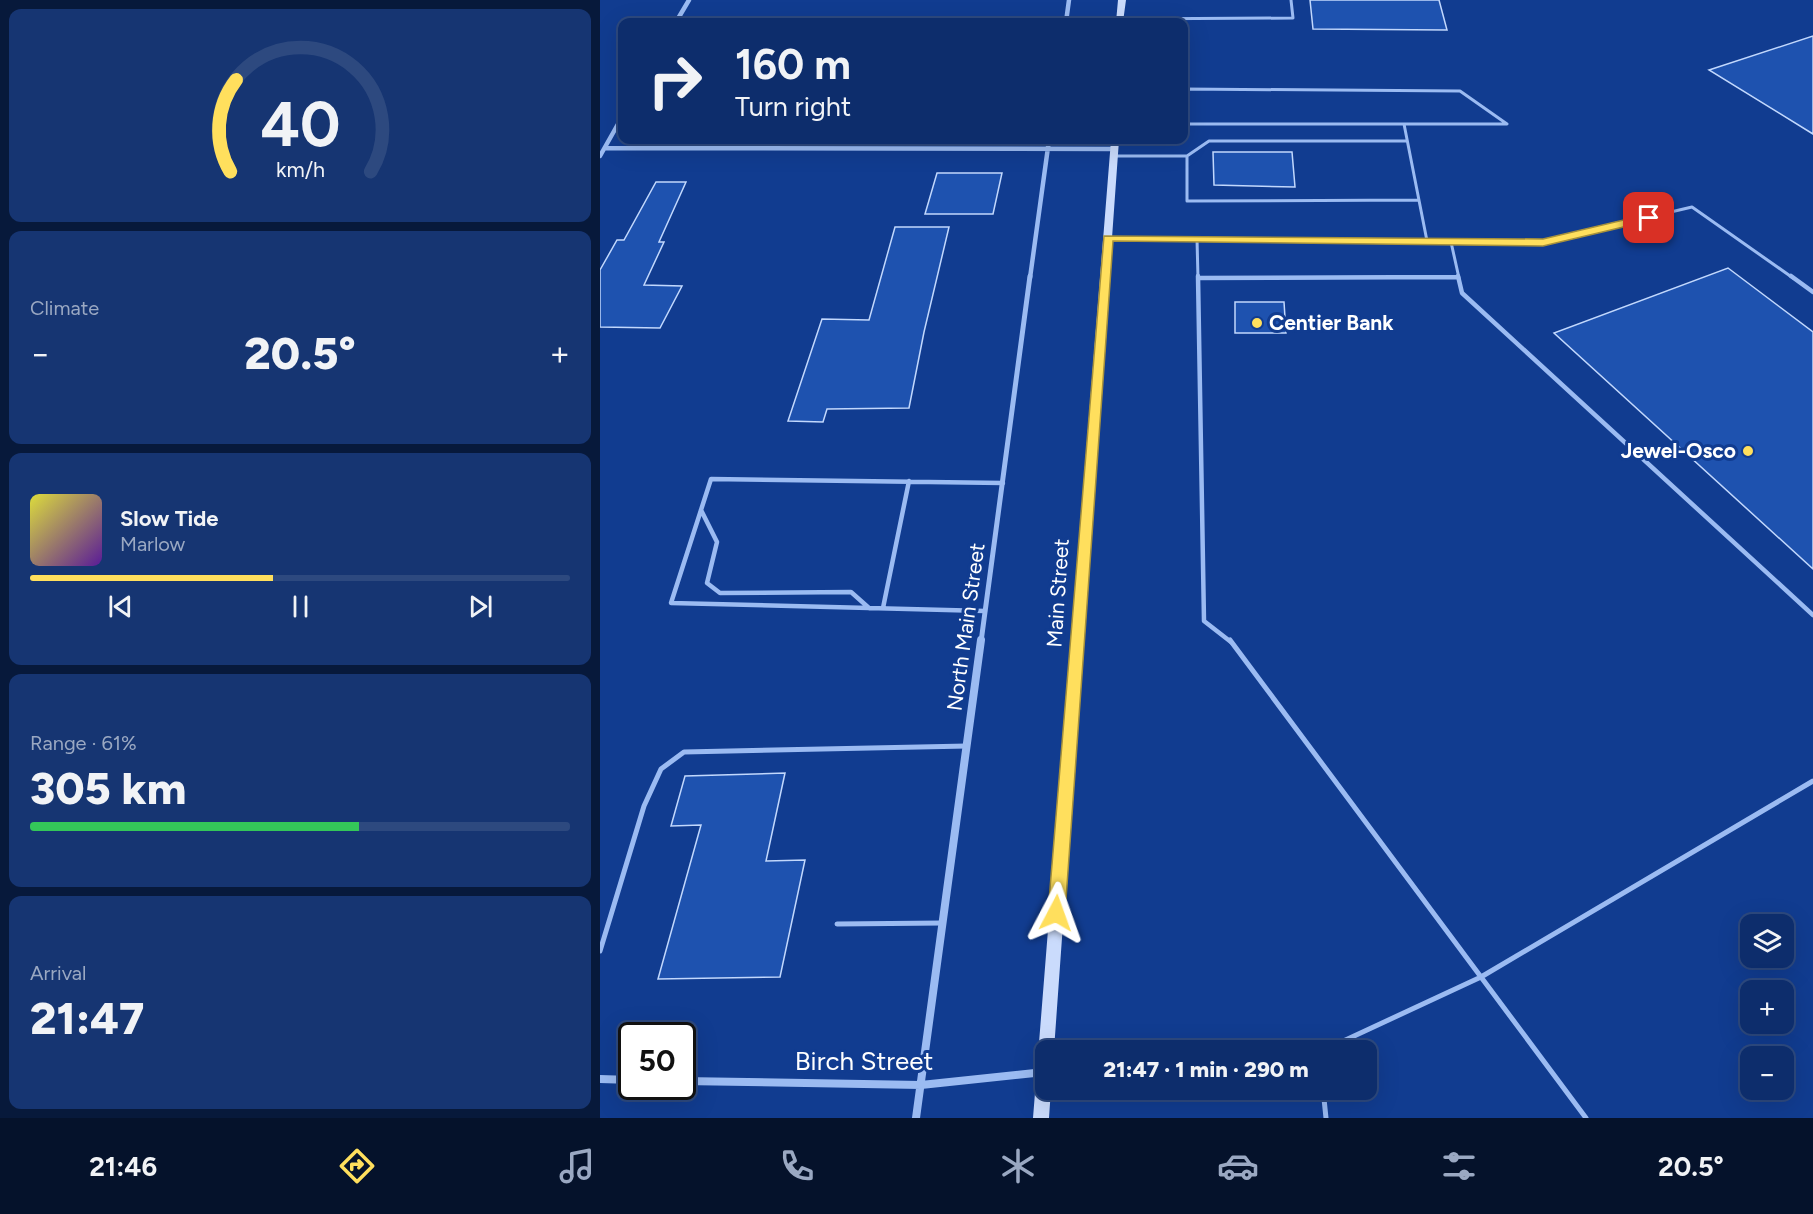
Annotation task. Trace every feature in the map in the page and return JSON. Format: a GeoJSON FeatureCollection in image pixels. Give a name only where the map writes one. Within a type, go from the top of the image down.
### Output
{"type":"FeatureCollection","features":[{"type":"Feature","properties":{"kind":"main road"},"geometry":{"type":"LineString","coordinates":[[1120,18],[1122,0]]}},
{"type":"Feature","properties":{"kind":"main road","name":"Main Street"},"geometry":{"type":"LineString","coordinates":[[1047,1040],[1115,148]]}},
{"type":"Feature","properties":{"kind":"main road"},"geometry":{"type":"LineString","coordinates":[[1041,1118],[1043,1100]]}},
{"type":"Feature","properties":{"kind":"street"},"geometry":{"type":"LineString","coordinates":[[678,18],[689,0]]}},
{"type":"Feature","properties":{"kind":"street"},"geometry":{"type":"LineString","coordinates":[[1067,18],[1069,0]]}},
{"type":"Feature","properties":{"kind":"street"},"geometry":{"type":"LineString","coordinates":[[600,156],[618,124]]}},
{"type":"Feature","properties":{"kind":"street","name":"North Main Street"},"geometry":{"type":"LineString","coordinates":[[916,1118],[1049,144]]}},
{"type":"Feature","properties":{"kind":"street"},"geometry":{"type":"LineString","coordinates":[[605,148],[1115,148]]}},
{"type":"Feature","properties":{"kind":"street","name":"Birch Street"},"geometry":{"type":"LineString","coordinates":[[696,1081],[921,1085],[1035,1073]]}},
{"type":"Feature","properties":{"kind":"street"},"geometry":{"type":"LineString","coordinates":[[600,1079],[618,1080]]}},
{"type":"Feature","properties":{"kind":"lane"},"geometry":{"type":"LineString","coordinates":[[1188,20],[1293,18],[1291,0]]}},
{"type":"Feature","properties":{"kind":"lane"},"geometry":{"type":"LineString","coordinates":[[1188,89],[1460,91],[1507,124],[1188,124]]}},
{"type":"Feature","properties":{"kind":"lane"},"geometry":{"type":"LineString","coordinates":[[1404,124],[1427,241]]}},
{"type":"Feature","properties":{"kind":"lane"},"geometry":{"type":"LineString","coordinates":[[1115,148],[1187,156],[1209,141],[1407,141]]}},
{"type":"Feature","properties":{"kind":"lane"},"geometry":{"type":"LineString","coordinates":[[1187,156],[1187,201],[1419,200]]}},
{"type":"Feature","properties":{"kind":"lane"},"geometry":{"type":"LineString","coordinates":[[1108,238],[1543,242],[1692,207],[1813,292]]}},
{"type":"Feature","properties":{"kind":"lane"},"geometry":{"type":"LineString","coordinates":[[1197,239],[1204,621],[1230,640],[1586,1118]]}},
{"type":"Feature","properties":{"kind":"lane"},"geometry":{"type":"LineString","coordinates":[[1450,242],[1462,293],[1813,615]]}},
{"type":"Feature","properties":{"kind":"lane"},"geometry":{"type":"LineString","coordinates":[[1198,278],[1458,277]]}},
{"type":"Feature","properties":{"kind":"lane"},"geometry":{"type":"LineString","coordinates":[[985,611],[671,603],[711,479],[1003,483]]}},
{"type":"Feature","properties":{"kind":"lane"},"geometry":{"type":"LineString","coordinates":[[883,608],[909,482]]}},
{"type":"Feature","properties":{"kind":"lane"},"geometry":{"type":"LineString","coordinates":[[701,510],[717,542],[707,583],[720,593],[851,592],[869,608]]}},
{"type":"Feature","properties":{"kind":"lane"},"geometry":{"type":"LineString","coordinates":[[600,951],[644,806],[661,769],[684,752],[967,746]]}},
{"type":"Feature","properties":{"kind":"lane"},"geometry":{"type":"LineString","coordinates":[[1345,1040],[1480,977],[1813,781]]}},
{"type":"Feature","properties":{"kind":"lane"},"geometry":{"type":"LineString","coordinates":[[837,924],[943,923]]}},
{"type":"Feature","properties":{"kind":"lane"},"geometry":{"type":"LineString","coordinates":[[1324,1100],[1326,1118]]}},
{"type":"Feature","properties":{"kind":"building"},"geometry":{"type":"Polygon","coordinates":[[[1310,0],[1439,0],[1447,30],[1313,29],[1310,0]]]}},
{"type":"Feature","properties":{"kind":"building"},"geometry":{"type":"Polygon","coordinates":[[[1813,36],[1813,134],[1709,70],[1813,36]]]}},
{"type":"Feature","properties":{"kind":"building"},"geometry":{"type":"Polygon","coordinates":[[[1213,152],[1292,152],[1295,187],[1214,185],[1213,152]]]}},
{"type":"Feature","properties":{"kind":"building"},"geometry":{"type":"Polygon","coordinates":[[[937,173],[1002,173],[993,214],[925,214],[937,173]]]}},
{"type":"Feature","properties":{"kind":"building"},"geometry":{"type":"Polygon","coordinates":[[[656,182],[686,182],[659,242],[664,242],[644,285],[682,286],[660,328],[600,327],[600,270],[617,240],[624,240],[656,182]]]}},
{"type":"Feature","properties":{"kind":"building"},"geometry":{"type":"Polygon","coordinates":[[[895,227],[949,227],[909,408],[827,409],[823,422],[788,421],[822,319],[869,320],[895,227]]]}},
{"type":"Feature","properties":{"kind":"building","name":"Jewel-Osco"},"geometry":{"type":"Polygon","coordinates":[[[1728,268],[1813,332],[1813,569],[1554,333],[1728,268]]]}},
{"type":"Feature","properties":{"kind":"building","name":"Centier Bank"},"geometry":{"type":"Polygon","coordinates":[[[1235,302],[1284,302],[1286,333],[1235,333],[1235,302]]]}},
{"type":"Feature","properties":{"kind":"building"},"geometry":{"type":"Polygon","coordinates":[[[785,773],[766,861],[805,860],[780,977],[658,979],[701,825],[671,826],[685,776],[785,773]]]}},
{"type":"Feature","properties":{"kind":"place","name":"Centier Bank"},"geometry":{"type":"Point","coordinates":[1257,323]}},
{"type":"Feature","properties":{"kind":"place","name":"Jewel-Osco"},"geometry":{"type":"Point","coordinates":[1748,451]}},
{"type":"Feature","properties":{"kind":"route"},"geometry":{"type":"LineString","coordinates":[[1056,913],[1108,238],[1543,242],[1649,218]]}}]}
